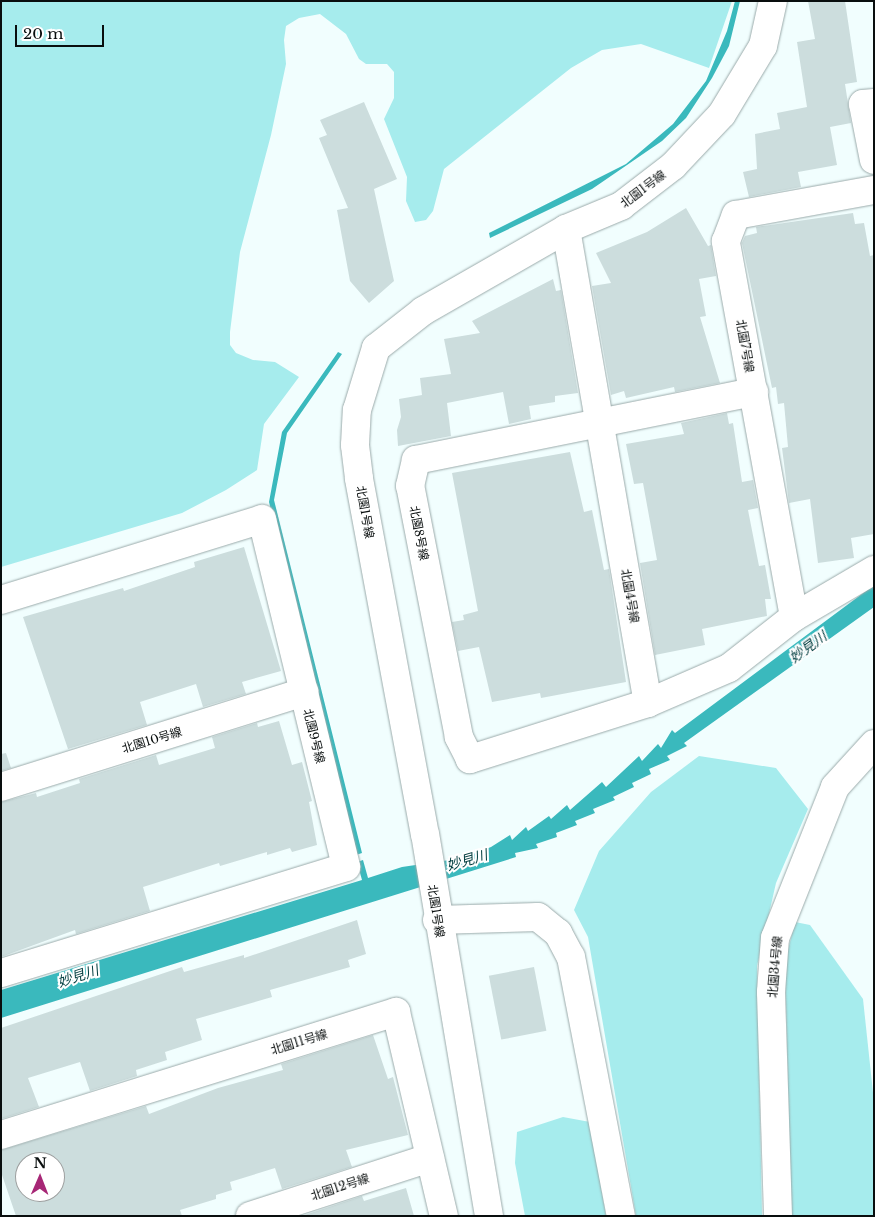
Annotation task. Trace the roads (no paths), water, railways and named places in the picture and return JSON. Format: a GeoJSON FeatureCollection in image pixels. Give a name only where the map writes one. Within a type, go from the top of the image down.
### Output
{"type":"FeatureCollection","features":[{"type":"Feature","properties":{"kind":"street","name":"北園1号線"},"geometry":{"type":"LineString","coordinates":[[489,1216],[437,920],[425,836],[359,478],[355,445],[357,410],[376,348],[423,312],[566,229],[621,206],[674,166],[722,114],[763,46],[773,1]]}},
{"type":"Feature","properties":{"kind":"street"},"geometry":{"type":"LineString","coordinates":[[874,103],[863,104],[874,160]]}},
{"type":"Feature","properties":{"kind":"street","name":"北園7号線"},"geometry":{"type":"LineString","coordinates":[[794,617],[726,241],[736,215],[874,190]]}},
{"type":"Feature","properties":{"kind":"street","name":"北園4号線"},"geometry":{"type":"LineString","coordinates":[[566,229],[648,703]]}},
{"type":"Feature","properties":{"kind":"street","name":"北園8号線"},"geometry":{"type":"LineString","coordinates":[[648,703],[470,759],[459,737],[410,486],[416,460],[754,392]]}},
{"type":"Feature","properties":{"kind":"street","name":"北園9号線"},"geometry":{"type":"LineString","coordinates":[[1,600],[262,519],[346,867],[1,973]]}},
{"type":"Feature","properties":{"kind":"street"},"geometry":{"type":"LineString","coordinates":[[648,703],[729,668],[794,617],[874,570]]}},
{"type":"Feature","properties":{"kind":"street","name":"北園10号線"},"geometry":{"type":"LineString","coordinates":[[1,787],[304,692]]}},
{"type":"Feature","properties":{"kind":"street","name":"北園34号線"},"geometry":{"type":"LineString","coordinates":[[778,1216],[771,992],[775,938],[835,787],[874,744]]}},
{"type":"Feature","properties":{"kind":"street"},"geometry":{"type":"LineString","coordinates":[[437,920],[538,917],[558,933],[571,957],[622,1216]]}},
{"type":"Feature","properties":{"kind":"street","name":"北園11号線"},"geometry":{"type":"LineString","coordinates":[[1,1135],[396,1012],[444,1216]]}},
{"type":"Feature","properties":{"kind":"street","name":"北園12号線"},"geometry":{"type":"LineString","coordinates":[[250,1216],[430,1158]]}},
{"type":"Feature","properties":{"kind":"water"},"geometry":{"type":"Polygon","coordinates":[[[735,1],[740,1],[729,46],[712,78],[686,118],[662,141],[592,189],[490,238],[489,233],[626,164],[673,124],[706,81],[727,31],[735,1]]]}},
{"type":"Feature","properties":{"kind":"water"},"geometry":{"type":"Polygon","coordinates":[[[338,352],[342,354],[287,433],[274,500],[362,853],[356,855],[269,502],[282,432],[338,352]]]}},
{"type":"Feature","properties":{"kind":"water","name":"妙見川"},"geometry":{"type":"Polygon","coordinates":[[[874,585],[874,607],[684,743],[687,746],[667,756],[670,760],[649,769],[651,774],[632,783],[634,787],[613,797],[615,800],[593,809],[595,813],[575,821],[577,825],[556,833],[557,837],[536,844],[538,848],[515,853],[516,857],[1,1018],[1,990],[362,880],[357,862],[363,860],[368,878],[402,867],[463,858],[491,847],[510,835],[512,840],[526,827],[528,831],[549,816],[551,819],[567,805],[570,810],[602,782],[606,787],[639,756],[642,761],[658,744],[661,748],[672,730],[675,733],[874,585]]]}}]}
